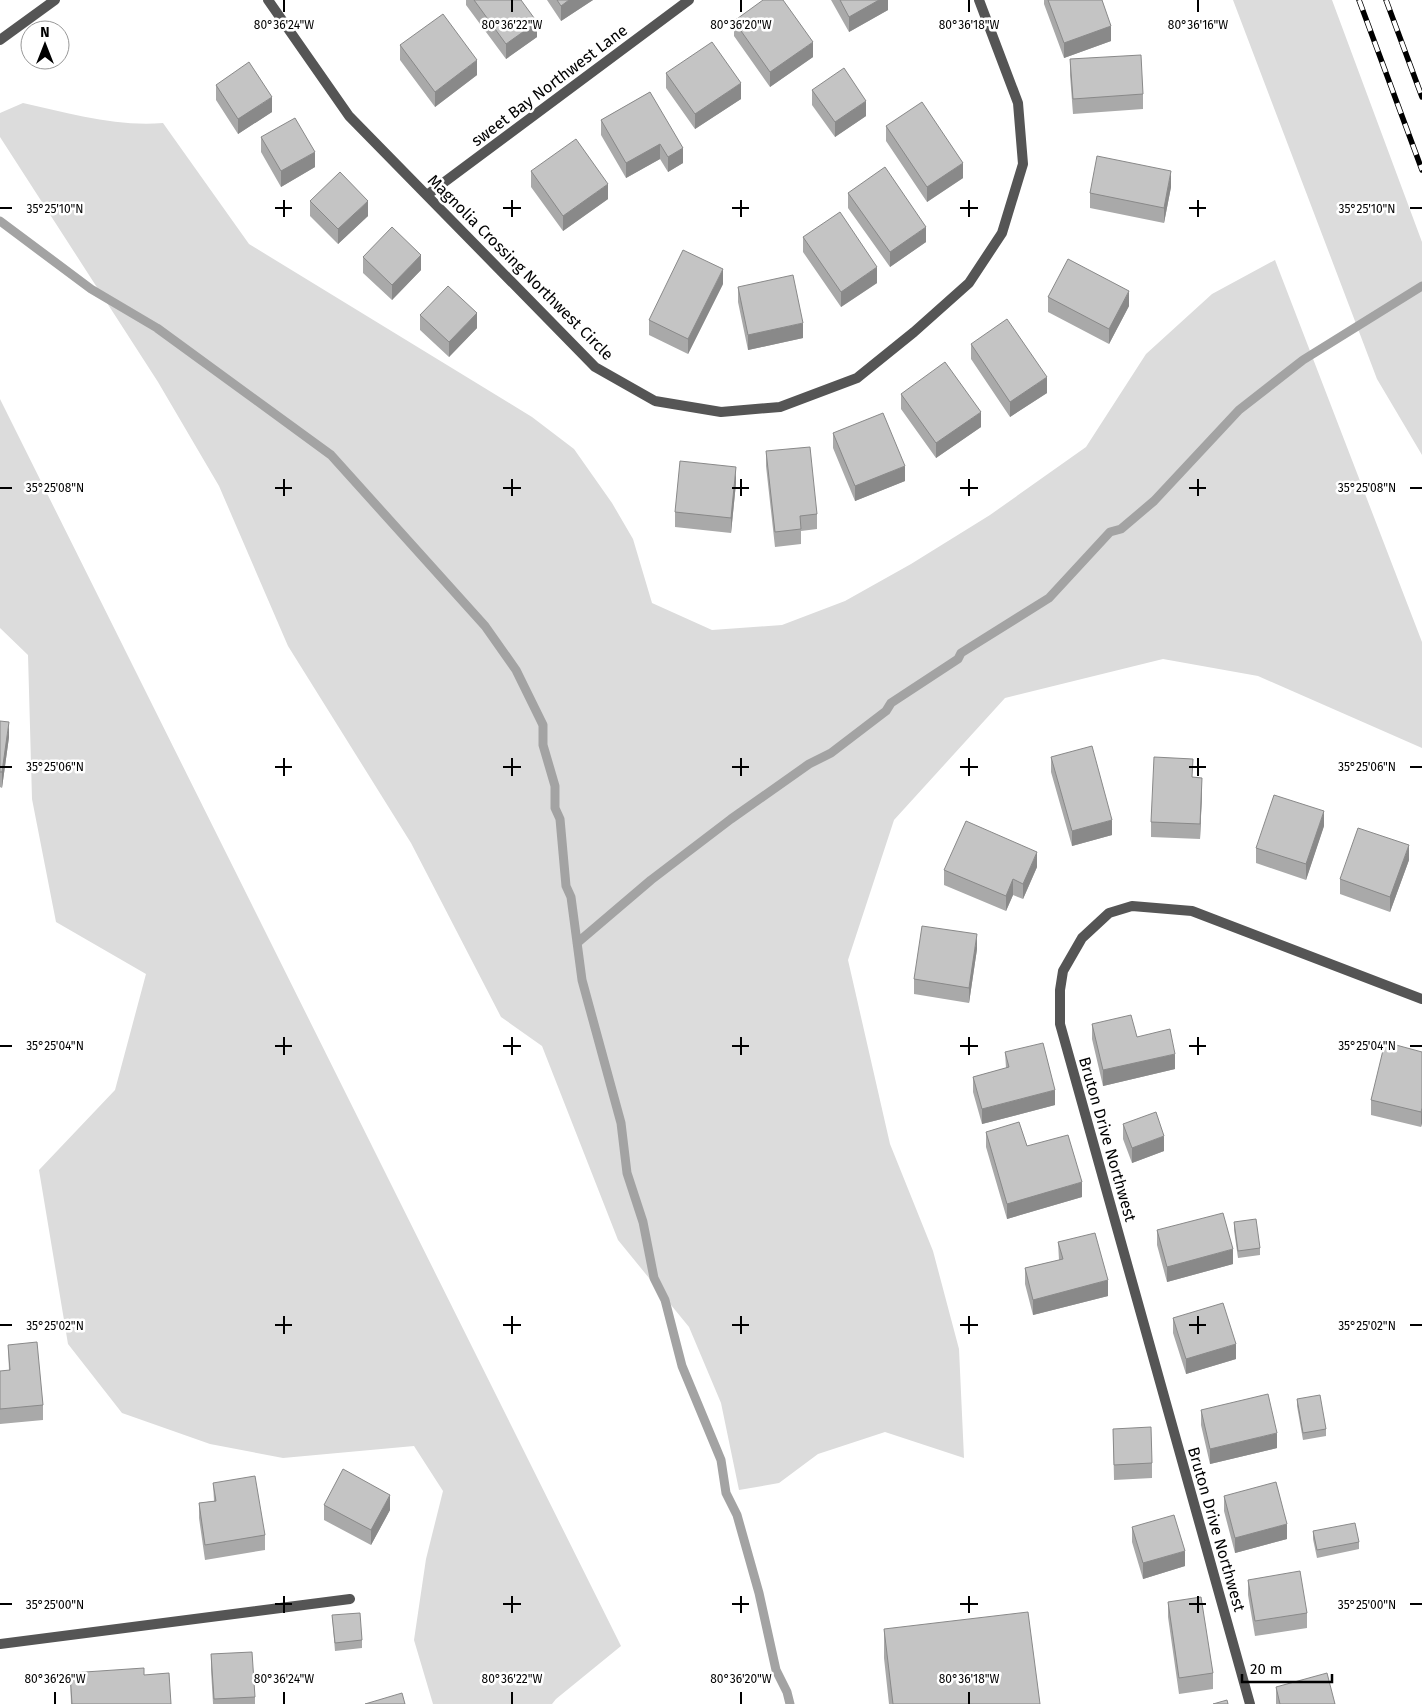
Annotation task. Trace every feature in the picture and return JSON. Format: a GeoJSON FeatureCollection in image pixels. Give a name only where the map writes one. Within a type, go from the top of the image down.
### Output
{"type":"FeatureCollection","features":[{"type":"Feature","properties":{"kind":"street"},"geometry":{"type":"LineString","coordinates":[[0,40],[55,0]]}},
{"type":"Feature","properties":{"kind":"street","name":"Magnolia Crossing Northwest Circle"},"geometry":{"type":"LineString","coordinates":[[268,0],[349,116],[595,368],[655,401],[721,412],[780,407],[857,378],[914,332],[969,283],[1002,233],[1023,164],[1018,103],[979,0]]}},
{"type":"Feature","properties":{"kind":"street","name":"sweet Bay Northwest Lane"},"geometry":{"type":"LineString","coordinates":[[427,195],[689,0]]}},
{"type":"Feature","properties":{"kind":"street","name":"Bruton Drive Northwest"},"geometry":{"type":"LineString","coordinates":[[1250,1704],[1060,1024],[1060,990],[1063,970],[1082,938],[1110,913],[1132,906],[1192,911],[1422,999]]}},
{"type":"Feature","properties":{"kind":"street"},"geometry":{"type":"LineString","coordinates":[[0,1644],[350,1599]]}},
{"type":"Feature","properties":{"kind":"shaded area"},"geometry":{"type":"Polygon","coordinates":[[[1233,0],[1332,0],[1422,242],[1422,455],[1377,379],[1233,0]]]}},
{"type":"Feature","properties":{"kind":"shaded area"},"geometry":{"type":"Polygon","coordinates":[[[23,103],[110,121],[145,124],[163,123],[249,244],[532,417],[574,449],[612,503],[633,539],[652,603],[712,630],[782,625],[845,601],[911,564],[990,515],[1086,447],[1146,354],[1212,294],[1275,260],[1422,642],[1422,748],[1258,676],[1163,659],[1005,698],[894,820],[848,960],[890,1144],[933,1251],[959,1349],[964,1458],[885,1432],[818,1454],[779,1483],[739,1490],[721,1403],[689,1327],[618,1240],[542,1046],[501,1017],[411,843],[288,646],[219,486],[158,382],[0,137],[0,113],[23,103]]]}},
{"type":"Feature","properties":{"kind":"shaded area"},"geometry":{"type":"Polygon","coordinates":[[[0,399],[621,1646],[552,1704],[433,1704],[414,1640],[426,1559],[443,1491],[414,1446],[283,1458],[210,1444],[122,1413],[68,1344],[39,1170],[115,1090],[146,974],[56,922],[32,799],[28,655],[0,628],[0,399]]]}},
{"type":"Feature","properties":{"kind":"building"},"geometry":{"type":"Polygon","coordinates":[[[474,0],[521,0],[537,22],[506,44],[474,0]]]}},
{"type":"Feature","properties":{"kind":"building"},"geometry":{"type":"Polygon","coordinates":[[[557,0],[569,0],[561,6],[557,0]]]}},
{"type":"Feature","properties":{"kind":"building"},"geometry":{"type":"Polygon","coordinates":[[[763,0],[783,0],[813,42],[770,72],[734,21],[763,0]]]}},
{"type":"Feature","properties":{"kind":"building"},"geometry":{"type":"Polygon","coordinates":[[[840,0],[879,0],[849,17],[840,0]]]}},
{"type":"Feature","properties":{"kind":"building"},"geometry":{"type":"Polygon","coordinates":[[[1048,0],[1102,0],[1111,26],[1064,43],[1048,0]]]}},
{"type":"Feature","properties":{"kind":"building"},"geometry":{"type":"Polygon","coordinates":[[[443,14],[477,60],[435,92],[400,45],[443,14]]]}},
{"type":"Feature","properties":{"kind":"building"},"geometry":{"type":"Polygon","coordinates":[[[712,42],[741,83],[695,114],[666,73],[712,42]]]}},
{"type":"Feature","properties":{"kind":"building"},"geometry":{"type":"Polygon","coordinates":[[[1141,55],[1143,94],[1073,99],[1070,59],[1141,55]]]}},
{"type":"Feature","properties":{"kind":"building"},"geometry":{"type":"Polygon","coordinates":[[[249,62],[272,97],[238,119],[216,85],[249,62]]]}},
{"type":"Feature","properties":{"kind":"building"},"geometry":{"type":"Polygon","coordinates":[[[844,68],[866,101],[835,122],[812,90],[844,68]]]}},
{"type":"Feature","properties":{"kind":"building"},"geometry":{"type":"Polygon","coordinates":[[[650,92],[683,148],[668,157],[660,144],[626,163],[601,120],[650,92]]]}},
{"type":"Feature","properties":{"kind":"building"},"geometry":{"type":"Polygon","coordinates":[[[922,102],[963,163],[927,187],[886,126],[922,102]]]}},
{"type":"Feature","properties":{"kind":"building"},"geometry":{"type":"Polygon","coordinates":[[[295,118],[315,152],[281,171],[261,137],[295,118]]]}},
{"type":"Feature","properties":{"kind":"building"},"geometry":{"type":"Polygon","coordinates":[[[576,139],[608,184],[563,216],[531,171],[576,139]]]}},
{"type":"Feature","properties":{"kind":"building"},"geometry":{"type":"Polygon","coordinates":[[[1097,156],[1171,171],[1164,208],[1090,193],[1097,156]]]}},
{"type":"Feature","properties":{"kind":"building"},"geometry":{"type":"Polygon","coordinates":[[[885,167],[926,227],[890,252],[848,193],[885,167]]]}},
{"type":"Feature","properties":{"kind":"building"},"geometry":{"type":"Polygon","coordinates":[[[340,172],[368,201],[338,229],[310,201],[340,172]]]}},
{"type":"Feature","properties":{"kind":"building"},"geometry":{"type":"Polygon","coordinates":[[[840,212],[877,267],[841,292],[803,237],[840,212]]]}},
{"type":"Feature","properties":{"kind":"building"},"geometry":{"type":"Polygon","coordinates":[[[392,227],[421,255],[392,285],[363,257],[392,227]]]}},
{"type":"Feature","properties":{"kind":"building"},"geometry":{"type":"Polygon","coordinates":[[[683,250],[723,269],[688,339],[649,320],[683,250]]]}},
{"type":"Feature","properties":{"kind":"building"},"geometry":{"type":"Polygon","coordinates":[[[1068,259],[1129,291],[1109,329],[1048,297],[1068,259]]]}},
{"type":"Feature","properties":{"kind":"building"},"geometry":{"type":"Polygon","coordinates":[[[793,275],[803,323],[748,335],[738,287],[793,275]]]}},
{"type":"Feature","properties":{"kind":"building"},"geometry":{"type":"Polygon","coordinates":[[[448,286],[477,313],[449,342],[420,315],[448,286]]]}},
{"type":"Feature","properties":{"kind":"building"},"geometry":{"type":"Polygon","coordinates":[[[1007,319],[1047,377],[1010,402],[971,344],[1007,319]]]}},
{"type":"Feature","properties":{"kind":"building"},"geometry":{"type":"Polygon","coordinates":[[[945,362],[981,412],[936,443],[901,394],[945,362]]]}},
{"type":"Feature","properties":{"kind":"building"},"geometry":{"type":"Polygon","coordinates":[[[883,413],[905,466],[855,486],[833,433],[883,413]]]}},
{"type":"Feature","properties":{"kind":"building"},"geometry":{"type":"Polygon","coordinates":[[[810,447],[817,514],[800,516],[801,529],[775,532],[766,451],[810,447]]]}},
{"type":"Feature","properties":{"kind":"building"},"geometry":{"type":"Polygon","coordinates":[[[680,461],[736,467],[731,518],[675,512],[680,461]]]}},
{"type":"Feature","properties":{"kind":"building"},"geometry":{"type":"Polygon","coordinates":[[[0,721],[9,722],[2,772],[0,772],[0,721]]]}},
{"type":"Feature","properties":{"kind":"building"},"geometry":{"type":"Polygon","coordinates":[[[1092,746],[1112,820],[1072,831],[1051,757],[1092,746]]]}},
{"type":"Feature","properties":{"kind":"building"},"geometry":{"type":"Polygon","coordinates":[[[1154,757],[1193,759],[1192,777],[1202,778],[1200,824],[1151,822],[1154,757]]]}},
{"type":"Feature","properties":{"kind":"building"},"geometry":{"type":"Polygon","coordinates":[[[1274,795],[1324,811],[1306,864],[1256,848],[1274,795]]]}},
{"type":"Feature","properties":{"kind":"building"},"geometry":{"type":"Polygon","coordinates":[[[966,821],[1037,852],[1023,884],[1013,879],[1006,896],[944,870],[966,821]]]}},
{"type":"Feature","properties":{"kind":"building"},"geometry":{"type":"Polygon","coordinates":[[[1358,828],[1409,845],[1390,897],[1340,879],[1358,828]]]}},
{"type":"Feature","properties":{"kind":"building"},"geometry":{"type":"Polygon","coordinates":[[[922,926],[977,934],[969,988],[914,979],[922,926]]]}},
{"type":"Feature","properties":{"kind":"building"},"geometry":{"type":"Polygon","coordinates":[[[1131,1015],[1137,1037],[1170,1029],[1175,1054],[1103,1070],[1092,1024],[1131,1015]]]}},
{"type":"Feature","properties":{"kind":"building"},"geometry":{"type":"Polygon","coordinates":[[[1385,1042],[1422,1052],[1421,1112],[1371,1100],[1385,1042]]]}},
{"type":"Feature","properties":{"kind":"building"},"geometry":{"type":"Polygon","coordinates":[[[1043,1043],[1055,1090],[982,1109],[973,1077],[1009,1067],[1005,1052],[1043,1043]]]}},
{"type":"Feature","properties":{"kind":"building"},"geometry":{"type":"Polygon","coordinates":[[[1156,1112],[1164,1136],[1132,1148],[1123,1124],[1156,1112]]]}},
{"type":"Feature","properties":{"kind":"building"},"geometry":{"type":"Polygon","coordinates":[[[1019,1122],[1027,1146],[1068,1135],[1082,1182],[1007,1204],[986,1132],[1019,1122]]]}},
{"type":"Feature","properties":{"kind":"building"},"geometry":{"type":"Polygon","coordinates":[[[1223,1213],[1233,1249],[1167,1267],[1157,1230],[1223,1213]]]}},
{"type":"Feature","properties":{"kind":"building"},"geometry":{"type":"Polygon","coordinates":[[[1256,1219],[1260,1248],[1238,1251],[1234,1222],[1256,1219]]]}},
{"type":"Feature","properties":{"kind":"building"},"geometry":{"type":"Polygon","coordinates":[[[1095,1233],[1108,1280],[1033,1300],[1025,1268],[1063,1259],[1058,1242],[1095,1233]]]}},
{"type":"Feature","properties":{"kind":"building"},"geometry":{"type":"Polygon","coordinates":[[[1223,1303],[1236,1344],[1186,1359],[1173,1318],[1223,1303]]]}},
{"type":"Feature","properties":{"kind":"building"},"geometry":{"type":"Polygon","coordinates":[[[37,1342],[43,1405],[0,1409],[0,1371],[10,1370],[8,1345],[37,1342]]]}},
{"type":"Feature","properties":{"kind":"building"},"geometry":{"type":"Polygon","coordinates":[[[1268,1394],[1277,1433],[1210,1449],[1201,1410],[1268,1394]]]}},
{"type":"Feature","properties":{"kind":"building"},"geometry":{"type":"Polygon","coordinates":[[[1320,1395],[1326,1429],[1303,1433],[1297,1399],[1320,1395]]]}},
{"type":"Feature","properties":{"kind":"building"},"geometry":{"type":"Polygon","coordinates":[[[1151,1427],[1152,1463],[1114,1465],[1113,1429],[1151,1427]]]}},
{"type":"Feature","properties":{"kind":"building"},"geometry":{"type":"Polygon","coordinates":[[[343,1469],[390,1495],[371,1530],[324,1505],[343,1469]]]}},
{"type":"Feature","properties":{"kind":"building"},"geometry":{"type":"Polygon","coordinates":[[[255,1476],[265,1535],[205,1545],[199,1503],[216,1501],[213,1483],[255,1476]]]}},
{"type":"Feature","properties":{"kind":"building"},"geometry":{"type":"Polygon","coordinates":[[[1276,1482],[1287,1524],[1235,1538],[1224,1496],[1276,1482]]]}},
{"type":"Feature","properties":{"kind":"building"},"geometry":{"type":"Polygon","coordinates":[[[1174,1515],[1185,1551],[1143,1563],[1132,1527],[1174,1515]]]}},
{"type":"Feature","properties":{"kind":"building"},"geometry":{"type":"Polygon","coordinates":[[[1355,1523],[1359,1542],[1317,1550],[1313,1531],[1355,1523]]]}},
{"type":"Feature","properties":{"kind":"building"},"geometry":{"type":"Polygon","coordinates":[[[1300,1571],[1307,1613],[1255,1621],[1248,1580],[1300,1571]]]}},
{"type":"Feature","properties":{"kind":"building"},"geometry":{"type":"Polygon","coordinates":[[[1201,1597],[1213,1673],[1179,1678],[1168,1602],[1201,1597]]]}},
{"type":"Feature","properties":{"kind":"building"},"geometry":{"type":"Polygon","coordinates":[[[1028,1612],[1040,1704],[893,1704],[884,1629],[1028,1612]]]}},
{"type":"Feature","properties":{"kind":"building"},"geometry":{"type":"Polygon","coordinates":[[[360,1613],[362,1640],[335,1643],[332,1615],[360,1613]]]}},
{"type":"Feature","properties":{"kind":"building"},"geometry":{"type":"Polygon","coordinates":[[[252,1652],[255,1697],[214,1699],[211,1654],[252,1652]]]}},
{"type":"Feature","properties":{"kind":"building"},"geometry":{"type":"Polygon","coordinates":[[[144,1668],[144,1675],[169,1673],[171,1704],[72,1704],[70,1673],[144,1668]]]}},
{"type":"Feature","properties":{"kind":"building"},"geometry":{"type":"Polygon","coordinates":[[[1327,1673],[1335,1704],[1280,1704],[1276,1687],[1327,1673]]]}},
{"type":"Feature","properties":{"kind":"building"},"geometry":{"type":"Polygon","coordinates":[[[402,1693],[405,1704],[365,1704],[402,1693]]]}},
{"type":"Feature","properties":{"kind":"building"},"geometry":{"type":"Polygon","coordinates":[[[1227,1700],[1228,1704],[1213,1704],[1227,1700]]]}},
{"type":"Feature","properties":{"kind":"waterway"},"geometry":{"type":"LineString","coordinates":[[0,221],[91,289],[157,328],[331,455],[485,626],[516,670],[543,725],[543,745],[555,786],[555,808],[560,819],[566,886],[571,897],[582,980],[621,1123],[627,1173],[643,1222],[654,1278],[665,1300],[682,1366],[721,1460],[726,1493],[737,1515],[759,1593],[776,1670],[787,1692],[790,1704]]}},
{"type":"Feature","properties":{"kind":"waterway"},"geometry":{"type":"LineString","coordinates":[[577,943],[651,880],[731,819],[809,764],[831,753],[886,711],[891,703],[958,659],[961,653],[1049,598],[1110,532],[1121,529],[1154,501],[1239,410],[1303,360],[1422,286]]}},
{"type":"Feature","properties":{"kind":"railway"},"geometry":{"type":"LineString","coordinates":[[1359,0],[1422,170]]}},
{"type":"Feature","properties":{"kind":"railway"},"geometry":{"type":"LineString","coordinates":[[1386,0],[1422,97]]}}]}
